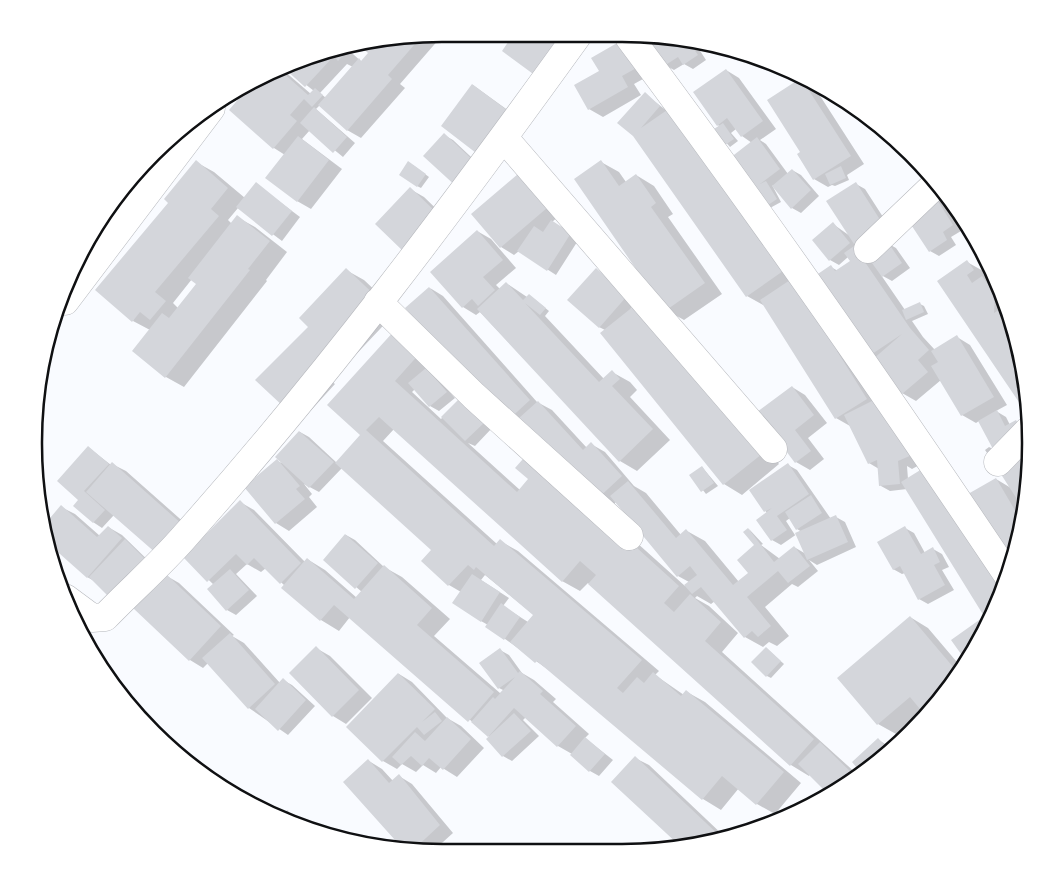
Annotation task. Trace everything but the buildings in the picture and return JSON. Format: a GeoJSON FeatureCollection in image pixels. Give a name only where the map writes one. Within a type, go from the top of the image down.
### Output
{"type":"FeatureCollection","features":[{"type":"Feature","properties":{"kind":"street"},"geometry":{"type":"LineString","coordinates":[[78,608],[92,618],[105,617],[184,538],[300,402],[504,138],[573,42]]}},
{"type":"Feature","properties":{"kind":"street"},"geometry":{"type":"LineString","coordinates":[[634,42],[887,396],[1002,566]]}},
{"type":"Feature","properties":{"kind":"street"},"geometry":{"type":"LineString","coordinates":[[73,291],[199,125]]}},
{"type":"Feature","properties":{"kind":"street"},"geometry":{"type":"LineString","coordinates":[[504,138],[773,449]]}},
{"type":"Feature","properties":{"kind":"street"},"geometry":{"type":"LineString","coordinates":[[868,249],[931,189]]}},
{"type":"Feature","properties":{"kind":"street"},"geometry":{"type":"LineString","coordinates":[[378,302],[474,396],[629,536]]}},
{"type":"Feature","properties":{"kind":"street"},"geometry":{"type":"LineString","coordinates":[[998,462],[1022,437]]}}]}
